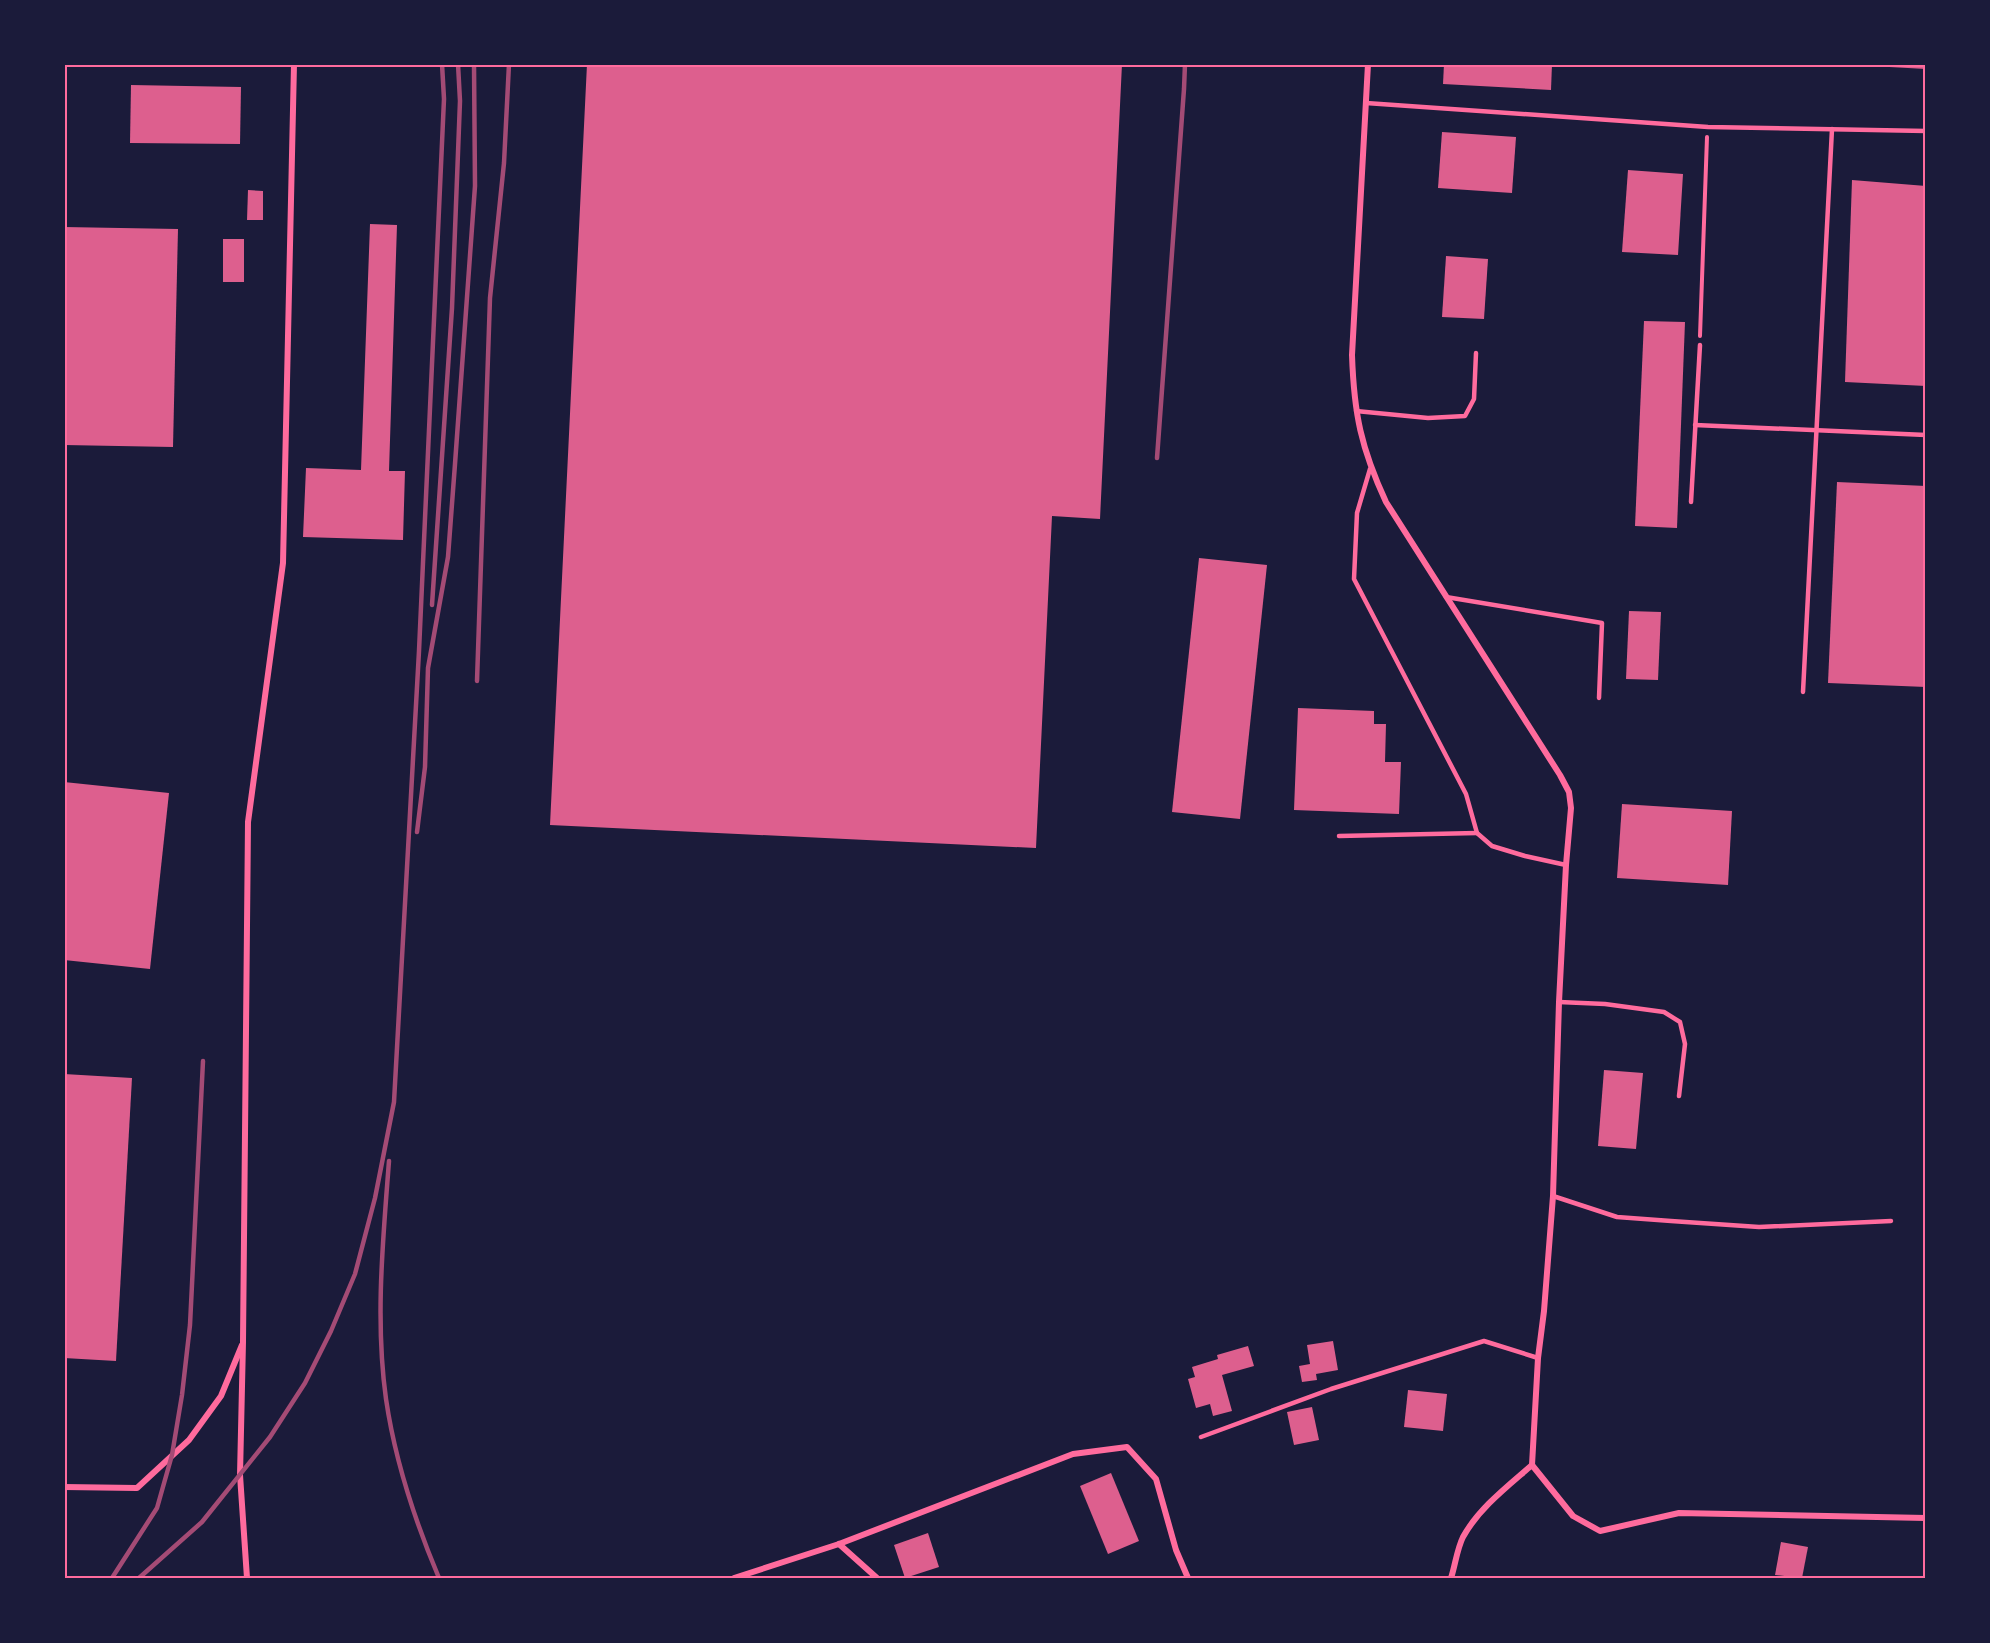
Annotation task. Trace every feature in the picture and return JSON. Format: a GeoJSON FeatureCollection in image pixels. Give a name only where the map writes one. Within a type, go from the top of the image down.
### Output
{"type":"FeatureCollection","features":[{"type":"Feature","properties":{"kind":"street"},"geometry":{"type":"LineString","coordinates":[[247,1578],[240,1475],[248,822],[283,563],[294,64]]}},
{"type":"Feature","properties":{"kind":"street"},"geometry":{"type":"LineString","coordinates":[[1368,64],[1352,355],[1359,432],[1370,469],[1386,502],[1560,775],[1569,792],[1571,808],[1559,1002],[1553,1196],[1538,1358],[1532,1465],[1573,1516],[1600,1531],[1679,1513],[1926,1518]]}},
{"type":"Feature","properties":{"kind":"street"},"geometry":{"type":"LineString","coordinates":[[64,1487],[137,1488],[189,1440],[220,1396],[243,1342]]}},
{"type":"Feature","properties":{"kind":"street"},"geometry":{"type":"LineString","coordinates":[[734,1578],[839,1544],[1073,1454],[1127,1447],[1156,1479],[1176,1550],[1188,1578]]}},
{"type":"Feature","properties":{"kind":"street"},"geometry":{"type":"LineString","coordinates":[[1451,1578],[1463,1538],[1501,1491],[1532,1465]]}},
{"type":"Feature","properties":{"kind":"street"},"geometry":{"type":"LineString","coordinates":[[839,1544],[877,1578]]}},
{"type":"Feature","properties":{"kind":"lane"},"geometry":{"type":"LineString","coordinates":[[1366,103],[1708,127],[1926,131]]}},
{"type":"Feature","properties":{"kind":"lane"},"geometry":{"type":"LineString","coordinates":[[1803,692],[1832,129]]}},
{"type":"Feature","properties":{"kind":"lane"},"geometry":{"type":"LineString","coordinates":[[1691,502],[1700,345]]}},
{"type":"Feature","properties":{"kind":"lane"},"geometry":{"type":"LineString","coordinates":[[1356,411],[1428,418],[1465,416],[1473,399],[1476,353]]}},
{"type":"Feature","properties":{"kind":"lane"},"geometry":{"type":"LineString","coordinates":[[1695,425],[1926,435]]}},
{"type":"Feature","properties":{"kind":"lane"},"geometry":{"type":"LineString","coordinates":[[1370,469],[1357,513],[1354,579],[1466,794],[1477,833],[1492,846],[1566,865]]}},
{"type":"Feature","properties":{"kind":"lane"},"geometry":{"type":"LineString","coordinates":[[1446,597],[1602,623],[1599,698]]}},
{"type":"Feature","properties":{"kind":"lane"},"geometry":{"type":"LineString","coordinates":[[1339,836],[1477,833]]}},
{"type":"Feature","properties":{"kind":"lane"},"geometry":{"type":"LineString","coordinates":[[1559,1002],[1605,1004],[1664,1012],[1680,1022],[1685,1044],[1678,1096]]}},
{"type":"Feature","properties":{"kind":"lane"},"geometry":{"type":"LineString","coordinates":[[1553,1196],[1617,1217],[1671,1221],[1759,1227],[1891,1221]]}},
{"type":"Feature","properties":{"kind":"lane"},"geometry":{"type":"LineString","coordinates":[[1201,1437],[1331,1389],[1484,1341],[1538,1358]]}},
{"type":"Feature","properties":{"kind":"path"},"geometry":{"type":"LineString","coordinates":[[1700,345],[1708,127]]}},
{"type":"Feature","properties":{"kind":"building"},"geometry":{"type":"Polygon","coordinates":[[[587,64],[1122,64],[1100,519],[1052,516],[1036,848],[550,825],[587,64]]]}},
{"type":"Feature","properties":{"kind":"building"},"geometry":{"type":"Polygon","coordinates":[[[1444,64],[1552,64],[1551,90],[1443,84],[1444,64]]]}},
{"type":"Feature","properties":{"kind":"building"},"geometry":{"type":"Polygon","coordinates":[[[1871,64],[1926,64],[1926,69],[1871,66],[1871,64]]]}},
{"type":"Feature","properties":{"kind":"building"},"geometry":{"type":"Polygon","coordinates":[[[131,85],[241,87],[240,144],[130,143],[131,85]]]}},
{"type":"Feature","properties":{"kind":"building"},"geometry":{"type":"Polygon","coordinates":[[[1442,132],[1516,137],[1512,193],[1438,188],[1442,132]]]}},
{"type":"Feature","properties":{"kind":"building"},"geometry":{"type":"Polygon","coordinates":[[[1628,170],[1683,174],[1678,255],[1622,252],[1628,170]]]}},
{"type":"Feature","properties":{"kind":"building"},"geometry":{"type":"Polygon","coordinates":[[[1852,180],[1926,186],[1926,386],[1845,382],[1852,180]]]}},
{"type":"Feature","properties":{"kind":"building"},"geometry":{"type":"Polygon","coordinates":[[[248,190],[263,191],[263,220],[247,220],[248,190]]]}},
{"type":"Feature","properties":{"kind":"building"},"geometry":{"type":"Polygon","coordinates":[[[370,224],[397,225],[389,471],[405,471],[403,540],[303,537],[306,468],[361,470],[370,224]]]}},
{"type":"Feature","properties":{"kind":"building"},"geometry":{"type":"Polygon","coordinates":[[[64,227],[178,229],[173,447],[64,445],[64,227]]]}},
{"type":"Feature","properties":{"kind":"building"},"geometry":{"type":"Polygon","coordinates":[[[223,239],[244,239],[244,282],[223,282],[223,239]]]}},
{"type":"Feature","properties":{"kind":"building"},"geometry":{"type":"Polygon","coordinates":[[[1446,256],[1488,259],[1484,319],[1442,317],[1446,256]]]}},
{"type":"Feature","properties":{"kind":"building"},"geometry":{"type":"Polygon","coordinates":[[[1644,321],[1685,322],[1677,528],[1635,526],[1644,321]]]}},
{"type":"Feature","properties":{"kind":"building"},"geometry":{"type":"Polygon","coordinates":[[[1837,482],[1926,486],[1926,687],[1828,683],[1837,482]]]}},
{"type":"Feature","properties":{"kind":"building"},"geometry":{"type":"Polygon","coordinates":[[[1199,558],[1267,565],[1240,819],[1172,812],[1199,558]]]}},
{"type":"Feature","properties":{"kind":"building"},"geometry":{"type":"Polygon","coordinates":[[[1629,611],[1661,612],[1658,680],[1626,679],[1629,611]]]}},
{"type":"Feature","properties":{"kind":"building"},"geometry":{"type":"Polygon","coordinates":[[[1298,708],[1374,711],[1374,724],[1386,724],[1385,762],[1401,762],[1399,814],[1294,810],[1298,708]]]}},
{"type":"Feature","properties":{"kind":"building"},"geometry":{"type":"Polygon","coordinates":[[[64,782],[169,793],[150,969],[64,960],[64,782]]]}},
{"type":"Feature","properties":{"kind":"building"},"geometry":{"type":"Polygon","coordinates":[[[1622,804],[1732,811],[1728,885],[1617,878],[1622,804]]]}},
{"type":"Feature","properties":{"kind":"building"},"geometry":{"type":"Polygon","coordinates":[[[1604,1070],[1643,1073],[1636,1149],[1598,1146],[1604,1070]]]}},
{"type":"Feature","properties":{"kind":"building"},"geometry":{"type":"Polygon","coordinates":[[[64,1074],[132,1078],[116,1361],[64,1358],[64,1074]]]}},
{"type":"Feature","properties":{"kind":"building"},"geometry":{"type":"Polygon","coordinates":[[[1333,1341],[1338,1370],[1316,1374],[1317,1380],[1302,1382],[1299,1366],[1310,1364],[1307,1345],[1333,1341]]]}},
{"type":"Feature","properties":{"kind":"building"},"geometry":{"type":"Polygon","coordinates":[[[1248,1346],[1254,1366],[1222,1375],[1232,1411],[1213,1416],[1210,1404],[1196,1408],[1188,1379],[1195,1377],[1192,1367],[1218,1359],[1217,1355],[1248,1346]]]}},
{"type":"Feature","properties":{"kind":"building"},"geometry":{"type":"Polygon","coordinates":[[[1408,1390],[1447,1394],[1443,1431],[1404,1427],[1408,1390]]]}},
{"type":"Feature","properties":{"kind":"building"},"geometry":{"type":"Polygon","coordinates":[[[1312,1407],[1319,1440],[1294,1445],[1287,1412],[1312,1407]]]}},
{"type":"Feature","properties":{"kind":"building"},"geometry":{"type":"Polygon","coordinates":[[[1111,1473],[1139,1541],[1108,1554],[1080,1486],[1111,1473]]]}},
{"type":"Feature","properties":{"kind":"building"},"geometry":{"type":"Polygon","coordinates":[[[928,1533],[939,1567],[905,1578],[894,1545],[928,1533]]]}},
{"type":"Feature","properties":{"kind":"building"},"geometry":{"type":"Polygon","coordinates":[[[1781,1542],[1808,1547],[1802,1578],[1775,1575],[1781,1542]]]}},
{"type":"Feature","properties":{"kind":"railway"},"geometry":{"type":"LineString","coordinates":[[139,1578],[202,1522],[270,1437],[305,1383],[331,1331],[355,1274],[375,1198],[394,1102],[419,651],[444,99],[442,64]]}},
{"type":"Feature","properties":{"kind":"railway"},"geometry":{"type":"LineString","coordinates":[[432,605],[452,308],[460,101],[458,64]]}},
{"type":"Feature","properties":{"kind":"railway"},"geometry":{"type":"LineString","coordinates":[[417,832],[425,767],[428,668],[448,557],[455,464],[475,186],[474,64]]}},
{"type":"Feature","properties":{"kind":"railway"},"geometry":{"type":"LineString","coordinates":[[477,681],[490,298],[504,163],[509,64]]}},
{"type":"Feature","properties":{"kind":"railway"},"geometry":{"type":"LineString","coordinates":[[1157,458],[1185,64]]}},
{"type":"Feature","properties":{"kind":"railway"},"geometry":{"type":"LineString","coordinates":[[112,1578],[157,1508],[172,1455],[190,1325],[203,1061]]}},
{"type":"Feature","properties":{"kind":"railway"},"geometry":{"type":"LineString","coordinates":[[389,1161],[381,1310],[386,1399],[407,1490],[439,1578]]}}]}
